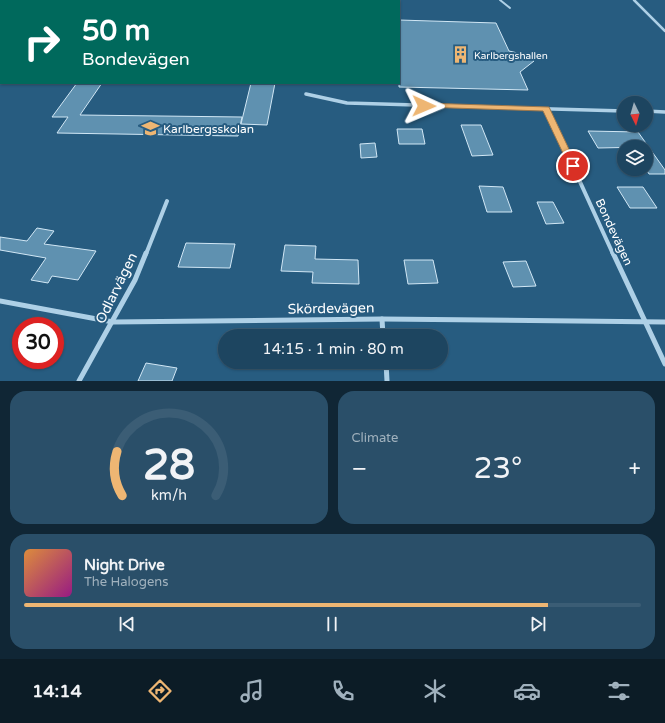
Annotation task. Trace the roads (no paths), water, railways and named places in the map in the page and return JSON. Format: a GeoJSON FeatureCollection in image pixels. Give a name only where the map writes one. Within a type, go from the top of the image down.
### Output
{"type":"FeatureCollection","features":[{"type":"Feature","properties":{"kind":"street"},"geometry":{"type":"LineString","coordinates":[[634,0],[665,31]]}},
{"type":"Feature","properties":{"kind":"street"},"geometry":{"type":"LineString","coordinates":[[306,94],[347,103],[617,111]]}},
{"type":"Feature","properties":{"kind":"street","name":"Bondevägen"},"geometry":{"type":"LineString","coordinates":[[546,109],[665,364]]}},
{"type":"Feature","properties":{"kind":"street"},"geometry":{"type":"LineString","coordinates":[[653,111],[665,112]]}},
{"type":"Feature","properties":{"kind":"street","name":"Odlarvägen"},"geometry":{"type":"LineString","coordinates":[[79,381],[135,280],[167,201]]}},
{"type":"Feature","properties":{"kind":"street","name":"Skördevägen"},"geometry":{"type":"LineString","coordinates":[[0,301],[113,322],[382,319],[665,322]]}},
{"type":"Feature","properties":{"kind":"street"},"geometry":{"type":"LineString","coordinates":[[382,319],[383,329]]}},
{"type":"Feature","properties":{"kind":"street"},"geometry":{"type":"LineString","coordinates":[[386,369],[387,381]]}},
{"type":"Feature","properties":{"kind":"lane"},"geometry":{"type":"LineString","coordinates":[[500,0],[510,8]]}},
{"type":"Feature","properties":{"kind":"place","name":"Karlbergshallen"},"geometry":{"type":"Point","coordinates":[461,55]}},
{"type":"Feature","properties":{"kind":"place","name":"Karlbergsskolan"},"geometry":{"type":"Point","coordinates":[150,129]}}]}
